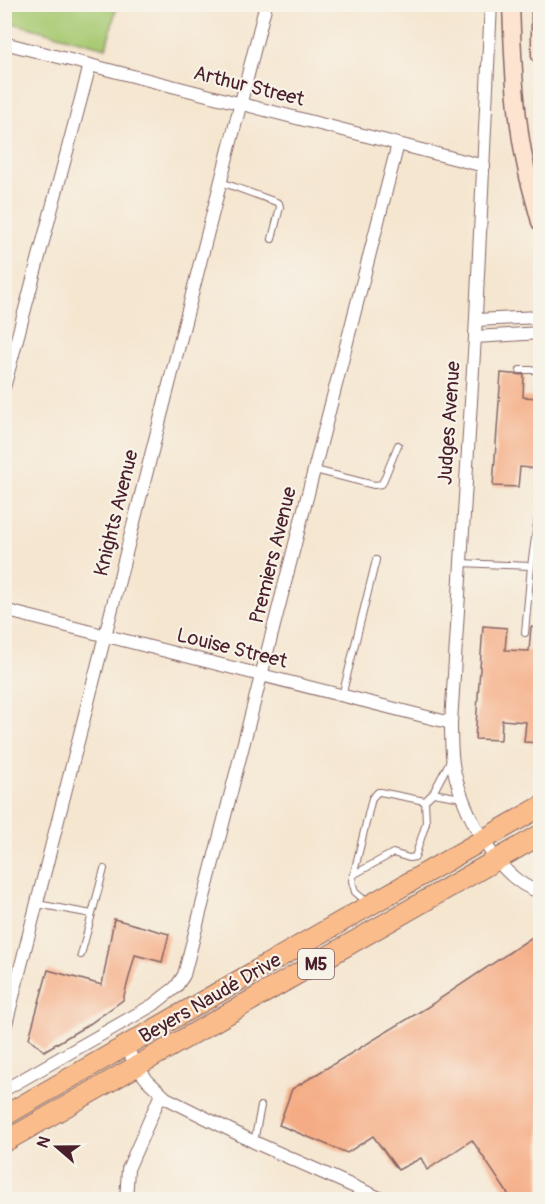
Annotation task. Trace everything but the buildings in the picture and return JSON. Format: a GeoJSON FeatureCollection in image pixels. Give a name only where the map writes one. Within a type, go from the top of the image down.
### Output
{"type":"FeatureCollection","features":[{"type":"Feature","properties":{"kind":"main road"},"geometry":{"type":"LineString","coordinates":[[511,4],[513,65],[520,131],[540,222]]}},
{"type":"Feature","properties":{"kind":"main road"},"geometry":{"type":"LineString","coordinates":[[540,4],[540,55]]}},
{"type":"Feature","properties":{"kind":"main road","name":"Beyers Naudé Drive"},"geometry":{"type":"LineString","coordinates":[[4,1116],[540,807]]}},
{"type":"Feature","properties":{"kind":"main road","name":"Beyers Naudé Drive"},"geometry":{"type":"LineString","coordinates":[[4,1142],[540,835]]}},
{"type":"Feature","properties":{"kind":"street","name":"Knights Avenue"},"geometry":{"type":"LineString","coordinates":[[4,1032],[266,4]]}},
{"type":"Feature","properties":{"kind":"street","name":"Judges Avenue"},"geometry":{"type":"LineString","coordinates":[[490,4],[476,320],[451,723],[452,757],[463,798],[496,860],[520,882],[540,892]]}},
{"type":"Feature","properties":{"kind":"street","name":"Arthur Street"},"geometry":{"type":"LineString","coordinates":[[4,42],[484,166]]}},
{"type":"Feature","properties":{"kind":"street"},"geometry":{"type":"LineString","coordinates":[[4,388],[90,64]]}},
{"type":"Feature","properties":{"kind":"street","name":"Premiers Avenue"},"geometry":{"type":"LineString","coordinates":[[4,1090],[153,1005],[176,987],[184,975],[398,144]]}},
{"type":"Feature","properties":{"kind":"street"},"geometry":{"type":"LineString","coordinates":[[476,320],[540,317]]}},
{"type":"Feature","properties":{"kind":"street"},"geometry":{"type":"LineString","coordinates":[[475,337],[540,333]]}},
{"type":"Feature","properties":{"kind":"street","name":"Louise Street"},"geometry":{"type":"LineString","coordinates":[[4,610],[451,723]]}},
{"type":"Feature","properties":{"kind":"street"},"geometry":{"type":"LineString","coordinates":[[126,1046],[136,1066],[161,1094],[173,1102],[254,1142],[384,1200]]}},
{"type":"Feature","properties":{"kind":"street"},"geometry":{"type":"LineString","coordinates":[[126,1200],[128,1169],[161,1094]]}},
{"type":"Feature","properties":{"kind":"lane"},"geometry":{"type":"LineString","coordinates":[[221,182],[279,203],[272,240]]}},
{"type":"Feature","properties":{"kind":"lane"},"geometry":{"type":"LineString","coordinates":[[520,370],[540,370]]}},
{"type":"Feature","properties":{"kind":"lane"},"geometry":{"type":"LineString","coordinates":[[315,470],[374,485],[382,484],[398,445]]}},
{"type":"Feature","properties":{"kind":"lane"},"geometry":{"type":"LineString","coordinates":[[525,633],[540,503]]}},
{"type":"Feature","properties":{"kind":"lane"},"geometry":{"type":"LineString","coordinates":[[342,696],[376,560]]}},
{"type":"Feature","properties":{"kind":"lane"},"geometry":{"type":"LineString","coordinates":[[461,563],[531,566]]}},
{"type":"Feature","properties":{"kind":"lane"},"geometry":{"type":"LineString","coordinates":[[425,801],[434,793],[452,757]]}},
{"type":"Feature","properties":{"kind":"lane"},"geometry":{"type":"LineString","coordinates":[[371,906],[355,892],[352,881],[370,802],[374,795],[380,792],[425,801]]}},
{"type":"Feature","properties":{"kind":"lane"},"geometry":{"type":"LineString","coordinates":[[434,793],[463,798]]}},
{"type":"Feature","properties":{"kind":"lane"},"geometry":{"type":"LineString","coordinates":[[353,875],[393,853],[409,858],[416,855],[426,823],[425,801]]}},
{"type":"Feature","properties":{"kind":"lane"},"geometry":{"type":"LineString","coordinates":[[81,955],[104,869]]}},
{"type":"Feature","properties":{"kind":"lane"},"geometry":{"type":"LineString","coordinates":[[37,904],[92,914]]}},
{"type":"Feature","properties":{"kind":"lane"},"geometry":{"type":"LineString","coordinates":[[254,1142],[261,1106]]}},
{"type":"Feature","properties":{"kind":"green space"},"geometry":{"type":"Polygon","coordinates":[[[4,5],[117,5],[106,48],[5,21],[4,5]]]}}]}
